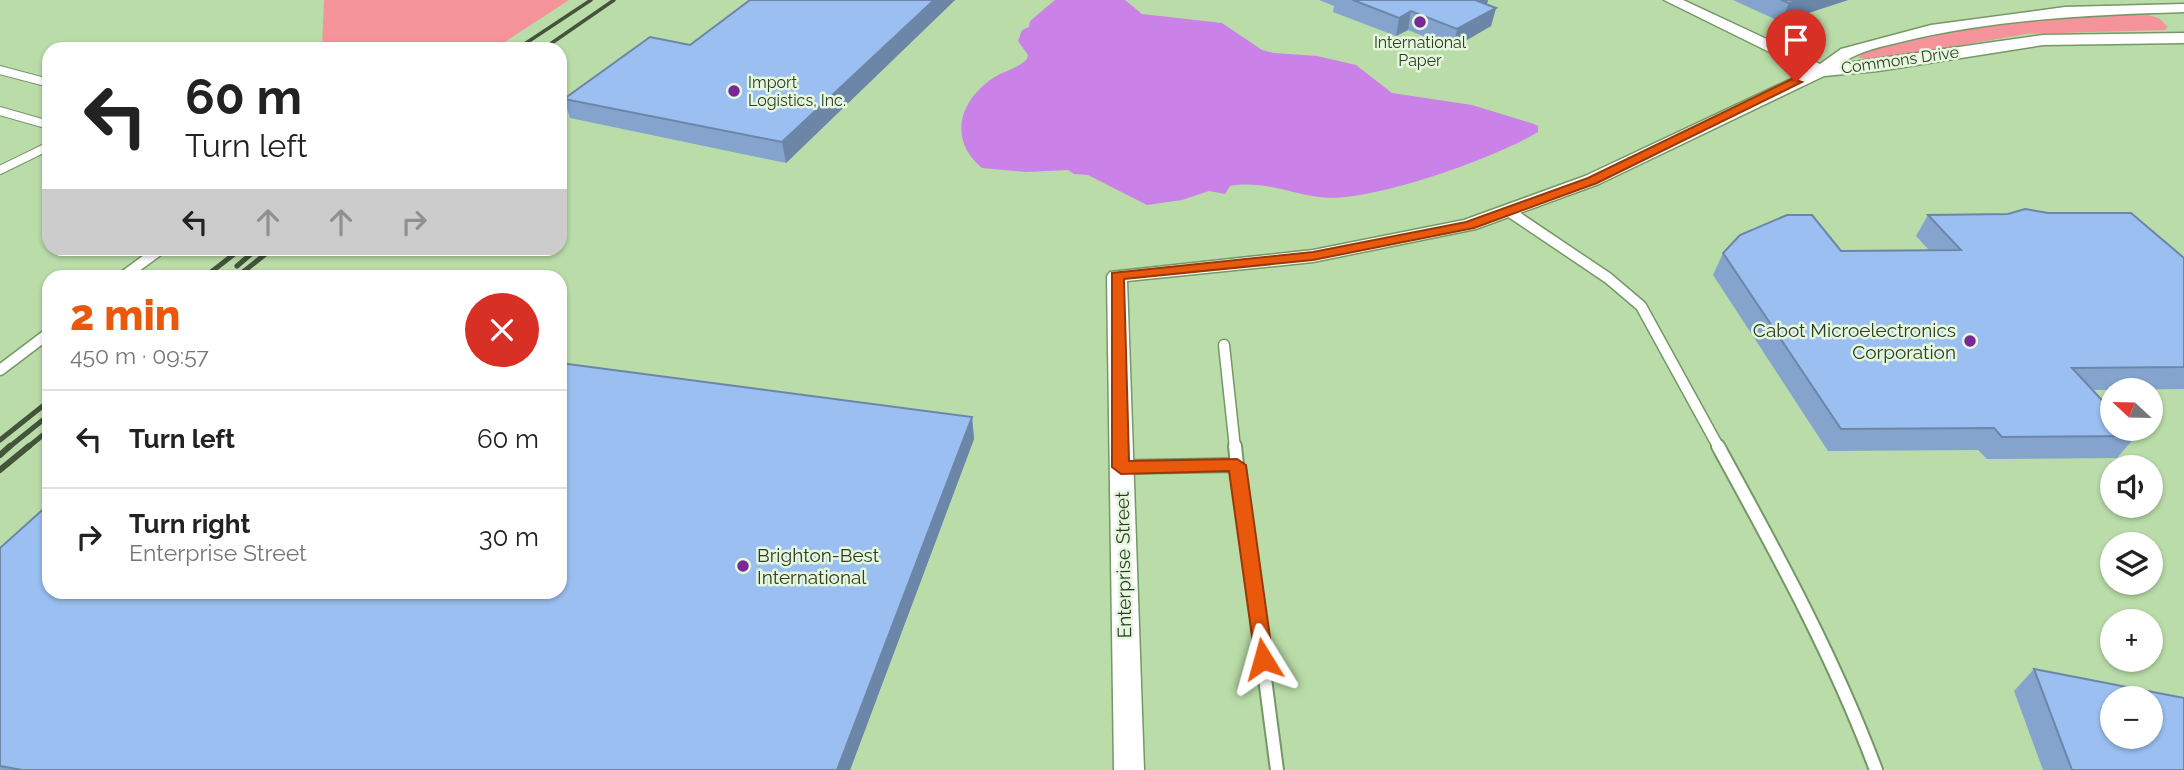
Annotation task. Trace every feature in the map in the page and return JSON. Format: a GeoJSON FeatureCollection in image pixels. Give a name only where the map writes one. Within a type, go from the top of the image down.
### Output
{"type":"FeatureCollection","features":[{"type":"Feature","properties":{"kind":"street"},"geometry":{"type":"LineString","coordinates":[[1671,0],[1821,71]]}},
{"type":"Feature","properties":{"kind":"street","name":"Commons Drive"},"geometry":{"type":"LineString","coordinates":[[1821,71],[1847,52],[1931,30],[2065,11],[2179,7]]}},
{"type":"Feature","properties":{"kind":"street","name":"Commons Drive"},"geometry":{"type":"LineString","coordinates":[[1821,71],[1878,66],[2043,40],[2184,38]]}},
{"type":"Feature","properties":{"kind":"street"},"geometry":{"type":"LineString","coordinates":[[1117,276],[1313,256],[1469,225],[1592,180],[1748,103],[1821,71]]}},
{"type":"Feature","properties":{"kind":"street","name":"Enterprise Street"},"geometry":{"type":"LineString","coordinates":[[1117,276],[1129,770]]}},
{"type":"Feature","properties":{"kind":"lane"},"geometry":{"type":"LineString","coordinates":[[0,70],[42,81]]}},
{"type":"Feature","properties":{"kind":"lane"},"geometry":{"type":"LineString","coordinates":[[0,111],[42,123]]}},
{"type":"Feature","properties":{"kind":"lane"},"geometry":{"type":"LineString","coordinates":[[0,170],[42,149]]}},
{"type":"Feature","properties":{"kind":"lane"},"geometry":{"type":"LineString","coordinates":[[1510,212],[1608,278],[1641,306],[1801,598],[1852,703],[1876,770]]}},
{"type":"Feature","properties":{"kind":"lane"},"geometry":{"type":"LineString","coordinates":[[132,270],[151,256]]}},
{"type":"Feature","properties":{"kind":"lane"},"geometry":{"type":"LineString","coordinates":[[0,370],[42,338]]}},
{"type":"Feature","properties":{"kind":"lane"},"geometry":{"type":"LineString","coordinates":[[1224,345],[1277,770]]}},
{"type":"Feature","properties":{"kind":"lane"},"geometry":{"type":"LineString","coordinates":[[1121,467],[1237,465]]}},
{"type":"Feature","properties":{"kind":"shaded area"},"geometry":{"type":"Polygon","coordinates":[[[324,0],[569,0],[505,42],[322,42],[324,0]]]}},
{"type":"Feature","properties":{"kind":"shaded area"},"geometry":{"type":"Polygon","coordinates":[[[1055,0],[1125,0],[1142,14],[1222,23],[1262,50],[1317,56],[1356,65],[1392,93],[1472,105],[1534,124],[1538,126],[1538,132],[1493,154],[1431,177],[1341,197],[1319,197],[1264,186],[1242,185],[1230,186],[1225,194],[1209,191],[1182,200],[1147,205],[1088,175],[1074,174],[1068,170],[1026,172],[982,168],[971,157],[965,145],[962,121],[966,109],[981,87],[1027,59],[1028,55],[1018,41],[1022,30],[1029,27],[1030,21],[1055,0]]]}},
{"type":"Feature","properties":{"kind":"shaded area"},"geometry":{"type":"Polygon","coordinates":[[[2141,13],[2159,18],[2168,27],[2165,30],[2026,34],[1871,61],[1858,57],[1877,49],[1989,26],[2080,16],[2141,13]]]}},
{"type":"Feature","properties":{"kind":"building","name":"Import Logistics, Inc."},"geometry":{"type":"Polygon","coordinates":[[[750,0],[934,0],[782,142],[567,100],[567,97],[650,37],[690,45],[750,0]]]}},
{"type":"Feature","properties":{"kind":"building"},"geometry":{"type":"Polygon","coordinates":[[[1353,0],[1475,0],[1496,8],[1457,29],[1411,11],[1399,18],[1353,0]]]}},
{"type":"Feature","properties":{"kind":"building","name":"Cabot Microelectronics Corporation"},"geometry":{"type":"Polygon","coordinates":[[[2025,209],[2048,213],[2131,213],[2184,258],[2184,367],[2072,368],[2100,398],[2100,436],[2002,437],[1994,428],[1841,429],[1723,253],[1740,235],[1787,215],[1812,215],[1841,251],[1961,250],[1928,215],[2008,214],[2025,209]]]}},
{"type":"Feature","properties":{"kind":"building","name":"Brighton-Best International"},"geometry":{"type":"Polygon","coordinates":[[[567,364],[972,417],[837,770],[22,770],[0,766],[0,548],[42,510],[42,599],[567,599],[567,364]]]}},
{"type":"Feature","properties":{"kind":"building"},"geometry":{"type":"Polygon","coordinates":[[[2034,669],[2122,686],[2100,686],[2100,749],[2163,749],[2163,694],[2184,698],[2184,770],[2072,770],[2034,669]]]}},
{"type":"Feature","properties":{"kind":"railway"},"geometry":{"type":"LineString","coordinates":[[528,42],[591,0]]}},
{"type":"Feature","properties":{"kind":"railway"},"geometry":{"type":"LineString","coordinates":[[553,42],[614,0]]}},
{"type":"Feature","properties":{"kind":"railway"},"geometry":{"type":"LineString","coordinates":[[214,270],[232,256]]}},
{"type":"Feature","properties":{"kind":"railway"},"geometry":{"type":"LineString","coordinates":[[237,266],[249,256]]}},
{"type":"Feature","properties":{"kind":"railway"},"geometry":{"type":"LineString","coordinates":[[246,270],[263,256]]}},
{"type":"Feature","properties":{"kind":"railway"},"geometry":{"type":"LineString","coordinates":[[0,440],[42,407]]}},
{"type":"Feature","properties":{"kind":"railway"},"geometry":{"type":"LineString","coordinates":[[8,448],[42,421]]}},
{"type":"Feature","properties":{"kind":"railway"},"geometry":{"type":"LineString","coordinates":[[27,448],[42,436]]}},
{"type":"Feature","properties":{"kind":"railway"},"geometry":{"type":"LineString","coordinates":[[0,455],[10,446]]}},
{"type":"Feature","properties":{"kind":"railway"},"geometry":{"type":"LineString","coordinates":[[0,470],[29,446]]}},
{"type":"Feature","properties":{"kind":"place","name":"International Paper"},"geometry":{"type":"Point","coordinates":[1420,22]}},
{"type":"Feature","properties":{"kind":"place","name":"Import Logistics, Inc."},"geometry":{"type":"Point","coordinates":[734,91]}},
{"type":"Feature","properties":{"kind":"place","name":"Cabot Microelectronics Corporation"},"geometry":{"type":"Point","coordinates":[1970,341]}},
{"type":"Feature","properties":{"kind":"place","name":"Brighton-Best International"},"geometry":{"type":"Point","coordinates":[743,566]}},
{"type":"Feature","properties":{"kind":"route"},"geometry":{"type":"LineString","coordinates":[[1263,659],[1237,465],[1121,467],[1117,276],[1313,256],[1469,225],[1592,180],[1796,82]]}}]}
